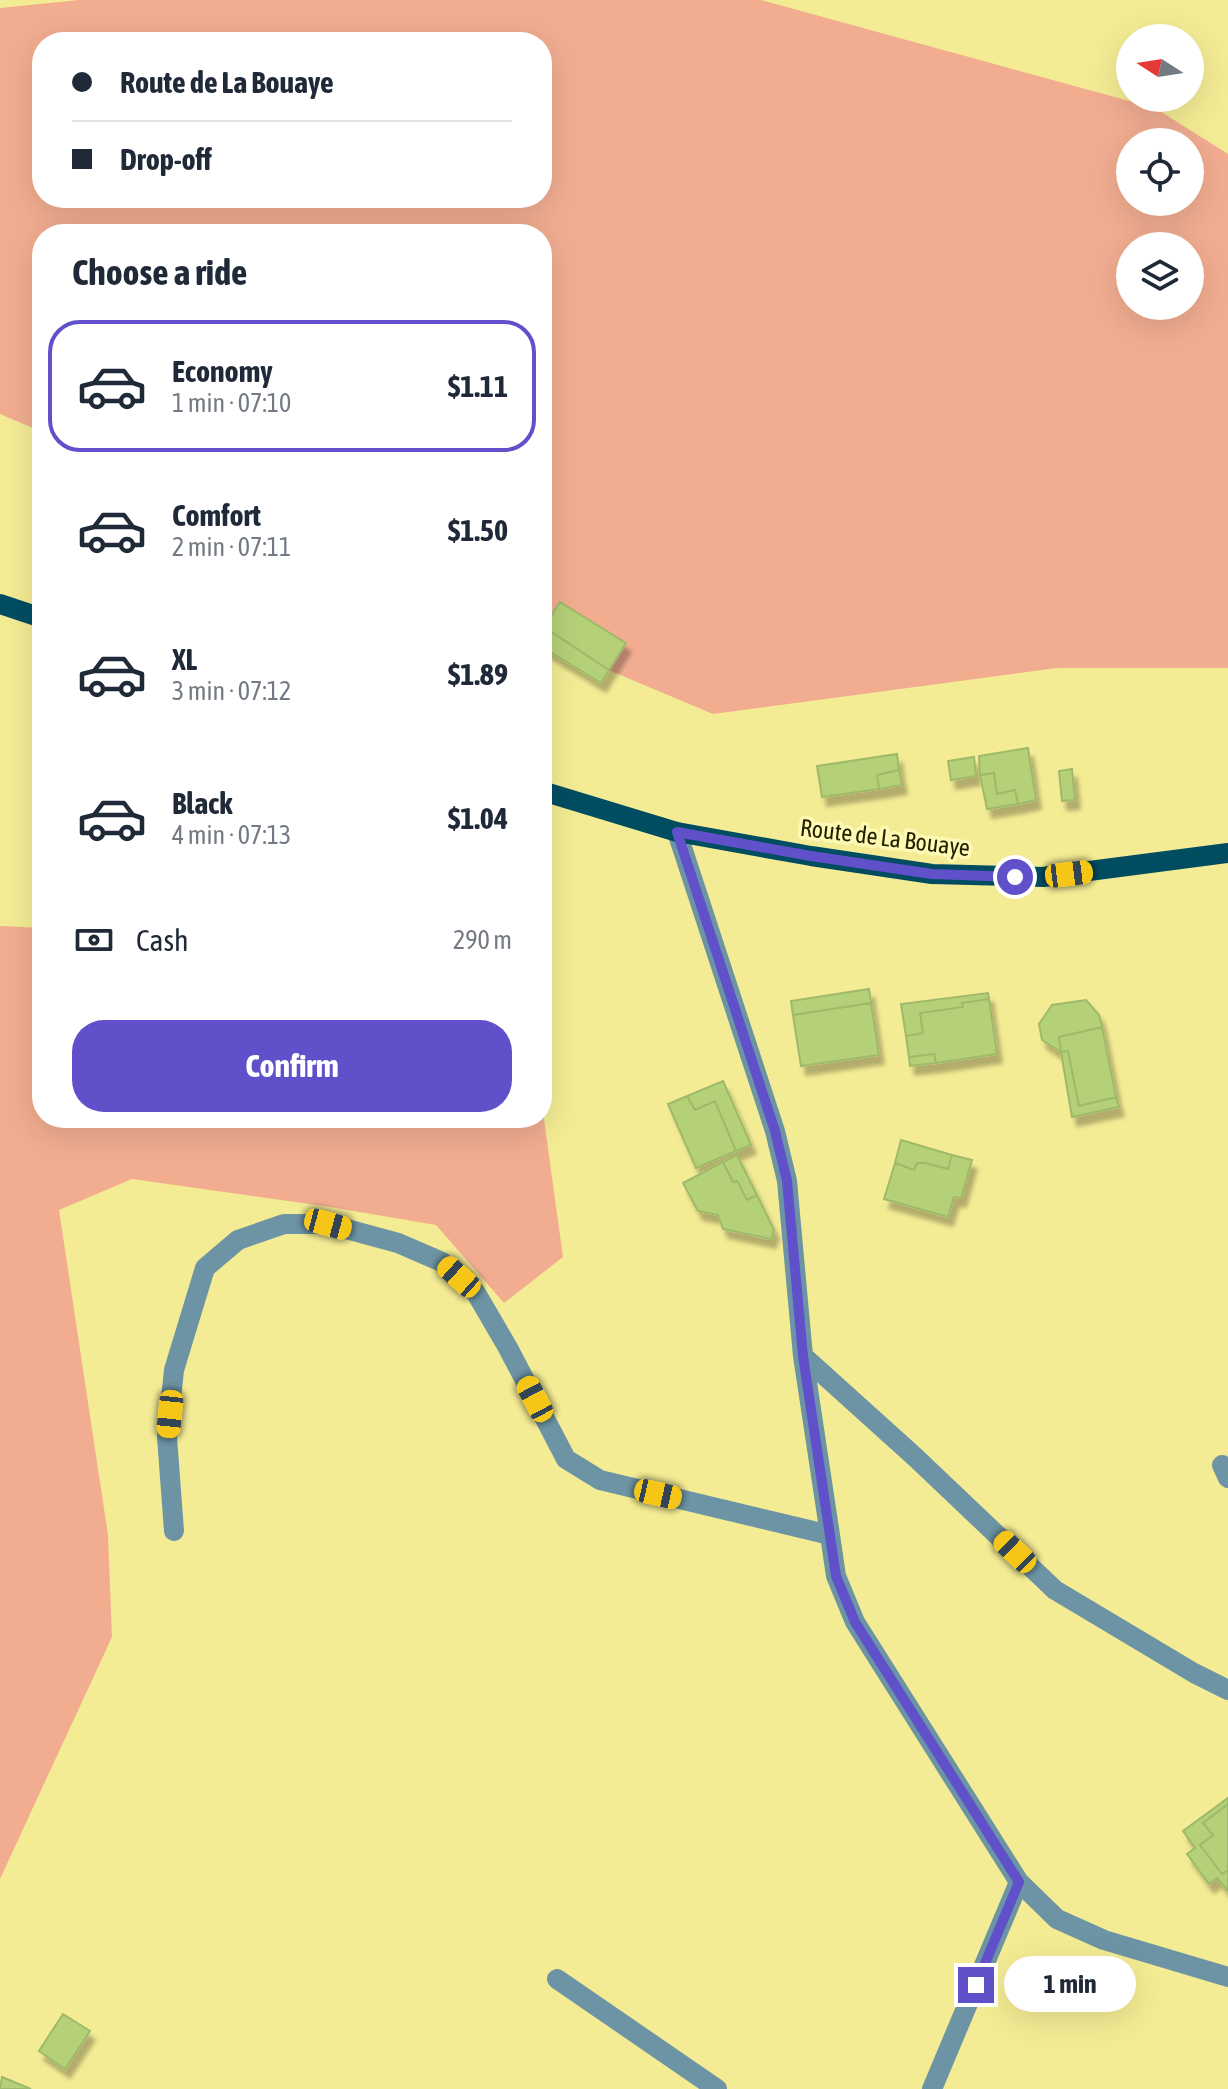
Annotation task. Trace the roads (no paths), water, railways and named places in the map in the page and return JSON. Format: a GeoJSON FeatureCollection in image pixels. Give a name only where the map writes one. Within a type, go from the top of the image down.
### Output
{"type":"FeatureCollection","features":[{"type":"Feature","properties":{"kind":"main road"},"geometry":{"type":"LineString","coordinates":[[0,604],[32,615]]}},
{"type":"Feature","properties":{"kind":"main road","name":"Route de La Bouaye"},"geometry":{"type":"LineString","coordinates":[[552,794],[677,832],[932,874],[1043,877],[1228,853]]}},
{"type":"Feature","properties":{"kind":"street"},"geometry":{"type":"LineString","coordinates":[[677,832],[775,1131],[784,1168],[803,1356],[836,1576],[855,1622],[1019,1882],[1057,1919],[1104,1940],[1228,1977]]}},
{"type":"Feature","properties":{"kind":"street"},"geometry":{"type":"LineString","coordinates":[[174,1531],[167,1437],[174,1370],[205,1268],[238,1240],[284,1224],[328,1224],[398,1243],[442,1262],[476,1293],[566,1459],[600,1480],[830,1535]]}},
{"type":"Feature","properties":{"kind":"street"},"geometry":{"type":"LineString","coordinates":[[803,1356],[1055,1590],[1228,1690]]}},
{"type":"Feature","properties":{"kind":"street"},"geometry":{"type":"LineString","coordinates":[[932,2089],[1019,1882]]}},
{"type":"Feature","properties":{"kind":"street"},"geometry":{"type":"LineString","coordinates":[[557,1979],[717,2089]]}}]}
